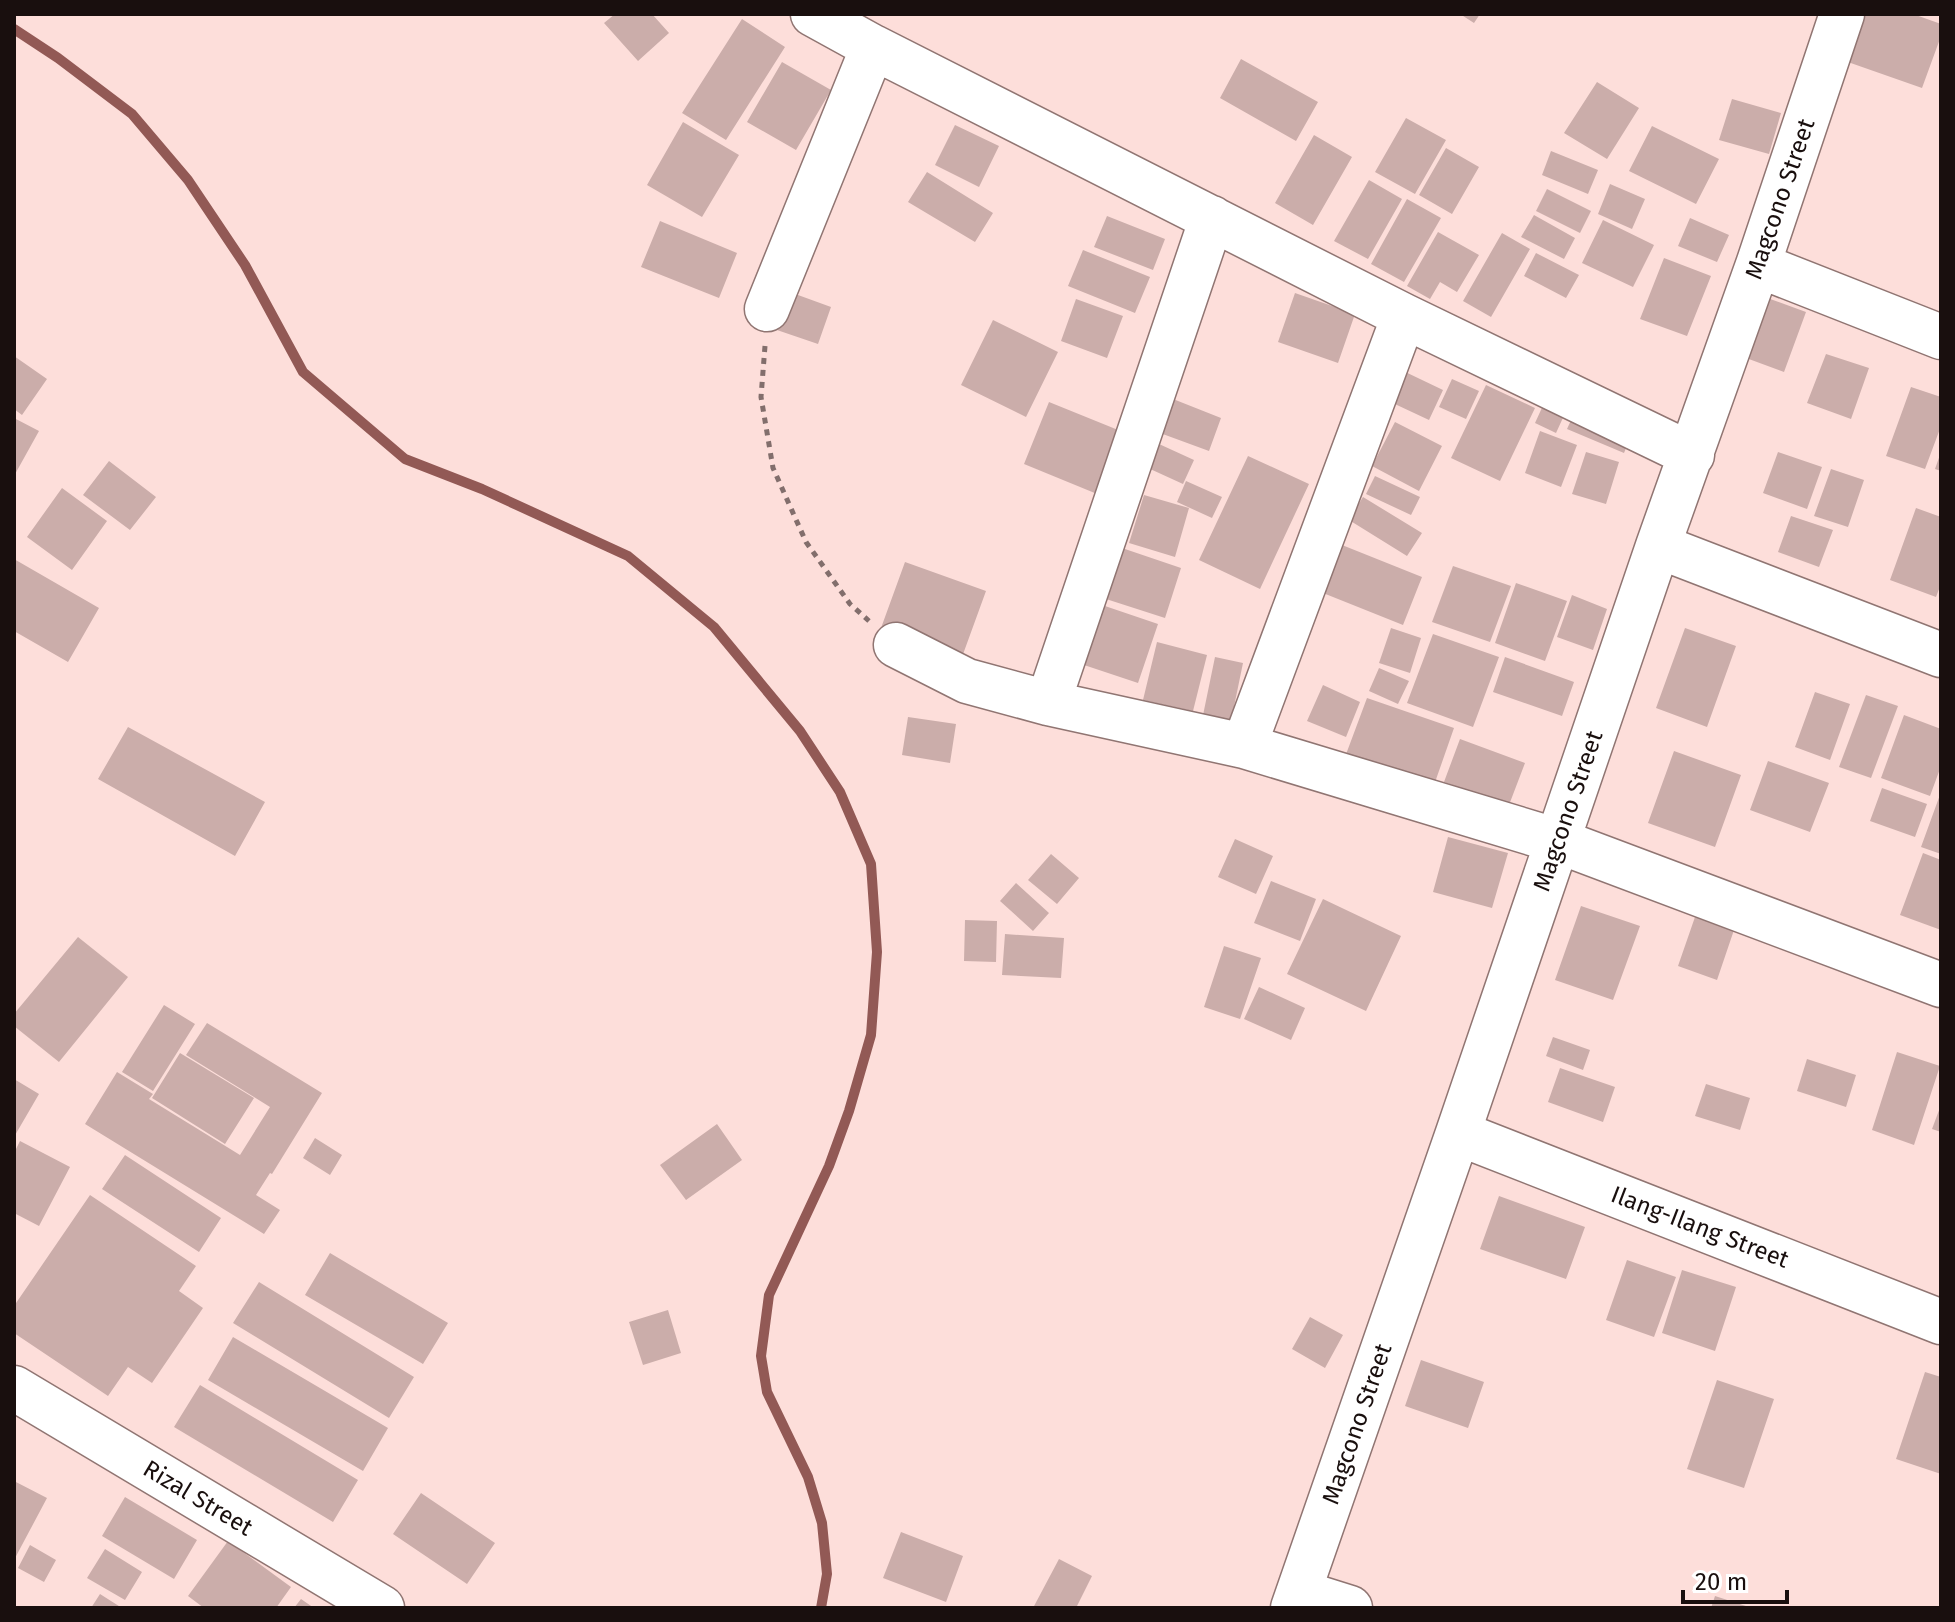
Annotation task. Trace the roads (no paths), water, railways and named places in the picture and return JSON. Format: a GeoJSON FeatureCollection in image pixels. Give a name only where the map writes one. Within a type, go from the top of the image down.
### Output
{"type":"FeatureCollection","features":[{"type":"Feature","properties":{"kind":"street"},"geometry":{"type":"LineString","coordinates":[[813,14],[1404,316],[1692,455]]}},
{"type":"Feature","properties":{"kind":"street","name":"Magcono Street"},"geometry":{"type":"LineString","coordinates":[[1296,1600],[1842,14]]}},
{"type":"Feature","properties":{"kind":"street"},"geometry":{"type":"LineString","coordinates":[[767,309],[873,47]]}},
{"type":"Feature","properties":{"kind":"street"},"geometry":{"type":"LineString","coordinates":[[1048,703],[1212,218]]}},
{"type":"Feature","properties":{"kind":"street"},"geometry":{"type":"LineString","coordinates":[[1758,265],[1941,337]]}},
{"type":"Feature","properties":{"kind":"street"},"geometry":{"type":"LineString","coordinates":[[1244,746],[1404,316]]}},
{"type":"Feature","properties":{"kind":"street"},"geometry":{"type":"LineString","coordinates":[[1658,546],[1941,655]]}},
{"type":"Feature","properties":{"kind":"street"},"geometry":{"type":"LineString","coordinates":[[896,645],[967,681],[1048,703],[1244,746],[1558,841],[1941,985]]}},
{"type":"Feature","properties":{"kind":"street","name":"Ilang-Ilang Street"},"geometry":{"type":"LineString","coordinates":[[1458,1133],[1941,1322]]}},
{"type":"Feature","properties":{"kind":"street","name":"Rizal Street"},"geometry":{"type":"LineString","coordinates":[[14,1388],[382,1608]]}},
{"type":"Feature","properties":{"kind":"street"},"geometry":{"type":"LineString","coordinates":[[1296,1600],[1350,1608]]}},
{"type":"Feature","properties":{"kind":"waterway"},"geometry":{"type":"LineString","coordinates":[[14,29],[132,114],[188,180],[245,265],[303,372],[405,459],[482,489],[628,556],[714,627],[800,731],[840,792],[871,864],[877,952],[871,1035],[829,1166],[769,1295],[761,1356],[767,1392],[808,1477],[822,1523],[827,1574],[821,1608]]}}]}
